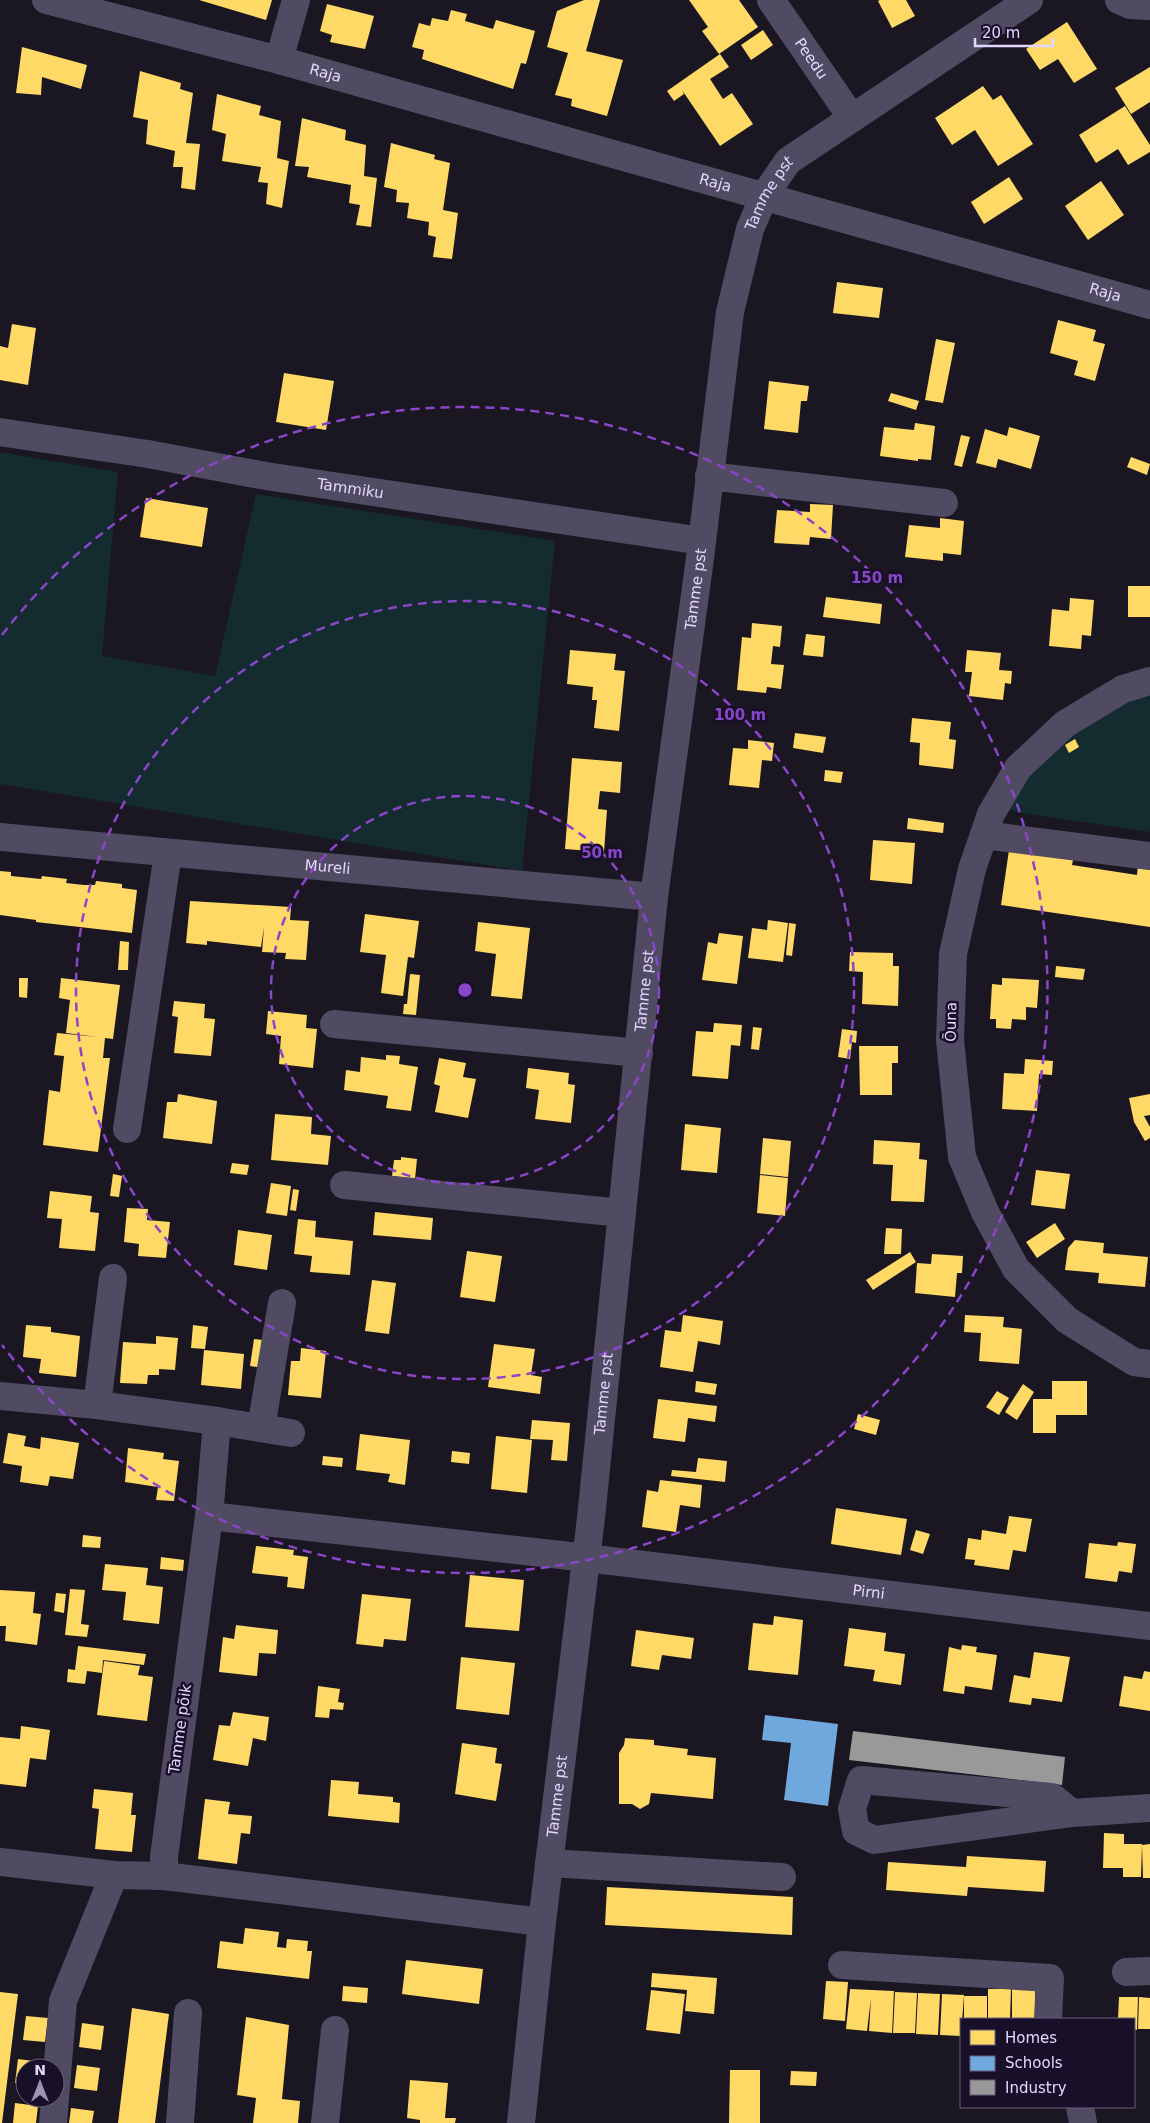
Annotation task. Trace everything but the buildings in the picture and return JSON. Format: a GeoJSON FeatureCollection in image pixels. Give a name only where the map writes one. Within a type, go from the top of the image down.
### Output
{"type":"FeatureCollection","features":[{"type":"Feature","properties":{"kind":"street","name":"Raja"},"geometry":{"type":"LineString","coordinates":[[46,0],[279,60],[719,186],[764,196],[1150,305]]}},
{"type":"Feature","properties":{"kind":"street"},"geometry":{"type":"LineString","coordinates":[[279,60],[296,0]]}},
{"type":"Feature","properties":{"kind":"street","name":"Peedu"},"geometry":{"type":"LineString","coordinates":[[771,0],[852,118]]}},
{"type":"Feature","properties":{"kind":"street","name":"Tamme pst"},"geometry":{"type":"LineString","coordinates":[[521,2123],[542,1922],[587,1558],[654,897],[702,541],[730,312],[750,229],[764,196],[788,161],[1029,0]]}},
{"type":"Feature","properties":{"kind":"street"},"geometry":{"type":"LineString","coordinates":[[1119,0],[1130,5],[1150,6]]}},
{"type":"Feature","properties":{"kind":"street","name":"Tammiku"},"geometry":{"type":"LineString","coordinates":[[0,432],[148,454],[266,476],[702,541]]}},
{"type":"Feature","properties":{"kind":"street"},"geometry":{"type":"LineString","coordinates":[[709,476],[944,503]]}},
{"type":"Feature","properties":{"kind":"street","name":"Õuna"},"geometry":{"type":"LineString","coordinates":[[1150,681],[1123,689],[1065,724],[1018,768],[991,814],[972,869],[953,954],[950,1040],[962,1157],[985,1212],[1016,1269],[1067,1320],[1134,1362],[1150,1364]]}},
{"type":"Feature","properties":{"kind":"street"},"geometry":{"type":"LineString","coordinates":[[984,835],[1150,856]]}},
{"type":"Feature","properties":{"kind":"street","name":"Mureli"},"geometry":{"type":"LineString","coordinates":[[0,837],[654,897]]}},
{"type":"Feature","properties":{"kind":"street"},"geometry":{"type":"LineString","coordinates":[[127,1129],[168,853]]}},
{"type":"Feature","properties":{"kind":"street"},"geometry":{"type":"LineString","coordinates":[[334,1024],[638,1054]]}},
{"type":"Feature","properties":{"kind":"street"},"geometry":{"type":"LineString","coordinates":[[344,1185],[622,1213]]}},
{"type":"Feature","properties":{"kind":"street"},"geometry":{"type":"LineString","coordinates":[[97,1405],[113,1278]]}},
{"type":"Feature","properties":{"kind":"street"},"geometry":{"type":"LineString","coordinates":[[261,1428],[282,1303]]}},
{"type":"Feature","properties":{"kind":"street"},"geometry":{"type":"LineString","coordinates":[[0,1396],[97,1405],[292,1433]]}},
{"type":"Feature","properties":{"kind":"street","name":"Tamme põik"},"geometry":{"type":"LineString","coordinates":[[164,1876],[164,1857],[209,1516],[217,1421]]}},
{"type":"Feature","properties":{"kind":"street","name":"Pirni"},"geometry":{"type":"LineString","coordinates":[[209,1516],[587,1558],[1150,1626]]}},
{"type":"Feature","properties":{"kind":"street"},"geometry":{"type":"LineString","coordinates":[[1072,1812],[1052,1797],[860,1780],[852,1809],[856,1831],[874,1840],[1072,1812],[1150,1808]]}},
{"type":"Feature","properties":{"kind":"street"},"geometry":{"type":"LineString","coordinates":[[0,1862],[114,1875],[164,1876],[542,1922]]}},
{"type":"Feature","properties":{"kind":"street"},"geometry":{"type":"LineString","coordinates":[[549,1863],[782,1877]]}},
{"type":"Feature","properties":{"kind":"street"},"geometry":{"type":"LineString","coordinates":[[53,2123],[63,2001],[114,1875]]}},
{"type":"Feature","properties":{"kind":"street"},"geometry":{"type":"LineString","coordinates":[[842,1965],[1050,1978],[1048,2018]]}},
{"type":"Feature","properties":{"kind":"street"},"geometry":{"type":"LineString","coordinates":[[180,2123],[188,2013]]}},
{"type":"Feature","properties":{"kind":"street"},"geometry":{"type":"LineString","coordinates":[[325,2123],[336,2030]]}},
{"type":"Feature","properties":{"kind":"street"},"geometry":{"type":"LineString","coordinates":[[1080,2108],[1083,2123]]}},
{"type":"Feature","properties":{"kind":"green space"},"geometry":{"type":"Polygon","coordinates":[[[0,452],[118,472],[102,656],[215,676],[256,494],[555,541],[522,871],[0,784],[0,452]]]}},
{"type":"Feature","properties":{"kind":"green space"},"geometry":{"type":"Polygon","coordinates":[[[1150,679],[1150,832],[1015,812],[997,802],[1011,779],[1150,679]]]}}]}
